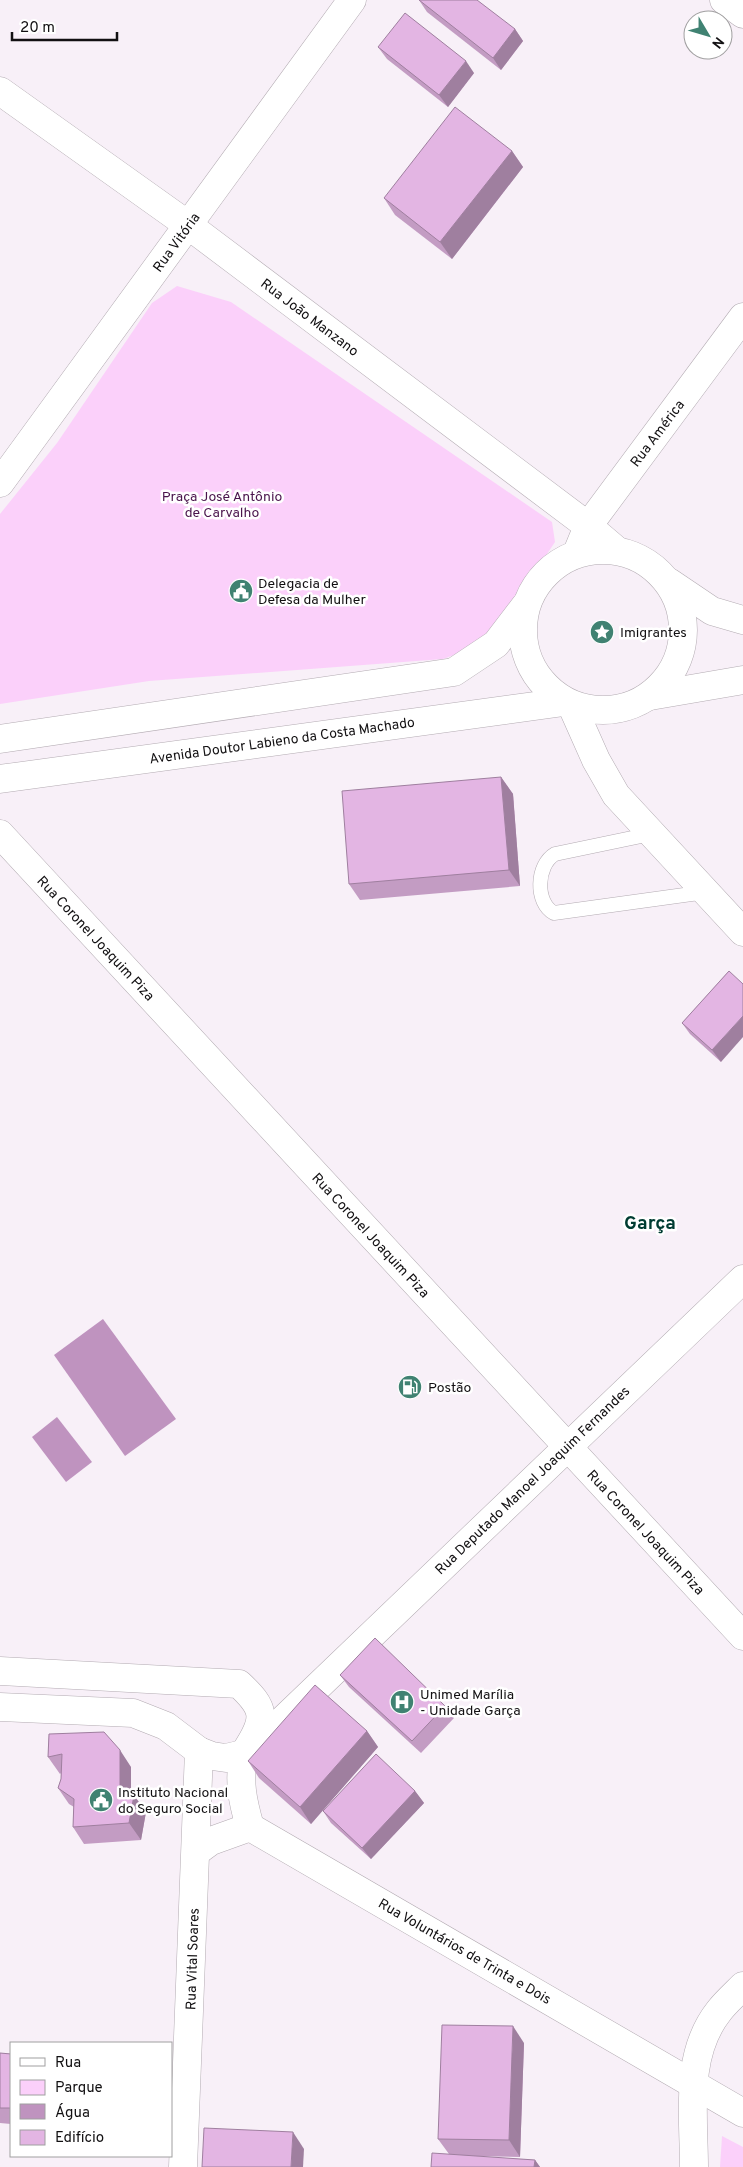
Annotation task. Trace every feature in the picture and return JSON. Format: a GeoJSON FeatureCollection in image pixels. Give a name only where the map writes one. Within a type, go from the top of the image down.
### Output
{"type":"FeatureCollection","features":[{"type":"Feature","properties":{"kind":"main road","name":"Rua Vitória"},"geometry":{"type":"LineString","coordinates":[[0,482],[352,0]]}},
{"type":"Feature","properties":{"kind":"main road"},"geometry":{"type":"LineString","coordinates":[[724,0],[743,14]]}},
{"type":"Feature","properties":{"kind":"main road","name":"Rua João Manzano"},"geometry":{"type":"LineString","coordinates":[[0,91],[188,225],[588,526],[615,549]]}},
{"type":"Feature","properties":{"kind":"main road","name":"Rua América"},"geometry":{"type":"LineString","coordinates":[[577,553],[588,526],[743,317]]}},
{"type":"Feature","properties":{"kind":"main road"},"geometry":{"type":"LineString","coordinates":[[0,739],[454,672],[496,644],[525,606],[536,583],[554,565],[577,553],[615,549],[643,560],[668,582],[712,611],[743,620]]}},
{"type":"Feature","properties":{"kind":"main road"},"geometry":{"type":"LineString","coordinates":[[650,696],[668,677],[680,655],[684,630],[680,605],[668,582]]}},
{"type":"Feature","properties":{"kind":"main road"},"geometry":{"type":"LineString","coordinates":[[525,606],[522,634],[527,661],[542,684],[568,704],[616,795],[743,932]]}},
{"type":"Feature","properties":{"kind":"main road"},"geometry":{"type":"LineString","coordinates":[[568,704],[604,711],[635,704],[650,696],[743,680]]}},
{"type":"Feature","properties":{"kind":"main road","name":"Avenida Doutor Labieno da Costa Machado"},"geometry":{"type":"LineString","coordinates":[[0,779],[568,704]]}},
{"type":"Feature","properties":{"kind":"main road","name":"Rua Coronel Joaquim Piza"},"geometry":{"type":"LineString","coordinates":[[0,834],[743,1636]]}},
{"type":"Feature","properties":{"kind":"main road","name":"Rua Deputado Manoel Joaquim Fernandes"},"geometry":{"type":"LineString","coordinates":[[243,1754],[264,1738],[743,1279]]}},
{"type":"Feature","properties":{"kind":"main road"},"geometry":{"type":"LineString","coordinates":[[0,1671],[239,1684],[256,1700],[260,1720],[258,1730],[243,1754],[240,1779],[242,1800],[250,1827],[211,1841],[196,1852]]}},
{"type":"Feature","properties":{"kind":"main road"},"geometry":{"type":"LineString","coordinates":[[0,1707],[133,1713],[166,1726],[199,1751],[212,1756],[226,1758],[243,1754]]}},
{"type":"Feature","properties":{"kind":"main road","name":"Rua Vital Soares"},"geometry":{"type":"LineString","coordinates":[[184,2167],[199,1751]]}},
{"type":"Feature","properties":{"kind":"main road","name":"Rua Voluntários de Trinta e Dois"},"geometry":{"type":"LineString","coordinates":[[250,1827],[743,2113]]}},
{"type":"Feature","properties":{"kind":"main road"},"geometry":{"type":"LineString","coordinates":[[694,2167],[693,2083],[695,2062],[703,2039],[718,2011],[743,1986]]}},
{"type":"Feature","properties":{"kind":"lane"},"geometry":{"type":"LineString","coordinates":[[651,834],[555,854],[546,858],[541,869],[542,901],[546,909],[554,913],[706,892]]}},
{"type":"Feature","properties":{"kind":"green space","name":"Praça José Antônio de Carvalho"},"geometry":{"type":"Polygon","coordinates":[[[177,286],[231,302],[552,522],[555,542],[535,572],[476,647],[443,659],[149,681],[0,704],[0,514],[57,443],[152,303],[177,286]]]}},
{"type":"Feature","properties":{"kind":"green space"},"geometry":{"type":"Polygon","coordinates":[[[722,2136],[743,2147],[743,2167],[720,2167],[722,2136]]]}},
{"type":"Feature","properties":{"kind":"water"},"geometry":{"type":"Polygon","coordinates":[[[103,1319],[176,1419],[125,1456],[54,1355],[103,1319]]]}},
{"type":"Feature","properties":{"kind":"water"},"geometry":{"type":"Polygon","coordinates":[[[57,1417],[92,1462],[66,1482],[32,1437],[57,1417]]]}},
{"type":"Feature","properties":{"kind":"building"},"geometry":{"type":"Polygon","coordinates":[[[419,0],[477,0],[515,29],[493,58],[419,0]]]}},
{"type":"Feature","properties":{"kind":"building"},"geometry":{"type":"Polygon","coordinates":[[[405,13],[466,61],[439,95],[378,47],[405,13]]]}},
{"type":"Feature","properties":{"kind":"building"},"geometry":{"type":"Polygon","coordinates":[[[455,107],[512,151],[440,242],[384,198],[455,107]]]}},
{"type":"Feature","properties":{"kind":"building"},"geometry":{"type":"Polygon","coordinates":[[[501,777],[509,870],[349,884],[342,791],[501,777]]]}},
{"type":"Feature","properties":{"kind":"building"},"geometry":{"type":"Polygon","coordinates":[[[729,971],[743,984],[743,1016],[712,1050],[682,1023],[729,971]]]}},
{"type":"Feature","properties":{"kind":"building","name":"Unimed Marília - Unidade Garça"},"geometry":{"type":"Polygon","coordinates":[[[375,1638],[445,1706],[412,1741],[340,1675],[375,1638]]]}},
{"type":"Feature","properties":{"kind":"building"},"geometry":{"type":"Polygon","coordinates":[[[315,1685],[367,1731],[300,1807],[248,1761],[315,1685]]]}},
{"type":"Feature","properties":{"kind":"building","name":"Instituto Nacional do Seguro Social"},"geometry":{"type":"Polygon","coordinates":[[[104,1732],[120,1750],[120,1795],[134,1795],[129,1823],[73,1827],[74,1799],[58,1788],[61,1779],[62,1754],[48,1757],[49,1734],[104,1732]]]}},
{"type":"Feature","properties":{"kind":"building"},"geometry":{"type":"Polygon","coordinates":[[[376,1754],[415,1791],[362,1848],[323,1811],[376,1754]]]}},
{"type":"Feature","properties":{"kind":"building"},"geometry":{"type":"Polygon","coordinates":[[[442,2025],[513,2026],[509,2140],[438,2139],[442,2025]]]}},
{"type":"Feature","properties":{"kind":"building"},"geometry":{"type":"Polygon","coordinates":[[[0,2053],[10,2054],[10,2108],[0,2108],[0,2053]]]}},
{"type":"Feature","properties":{"kind":"building"},"geometry":{"type":"Polygon","coordinates":[[[204,2128],[293,2132],[291,2167],[202,2167],[204,2128]]]}},
{"type":"Feature","properties":{"kind":"building"},"geometry":{"type":"Polygon","coordinates":[[[432,2153],[535,2160],[534,2167],[431,2167],[432,2153]]]}},
{"type":"Feature","properties":{"kind":"place","name":"Delegacia de Defesa da Mulher"},"geometry":{"type":"Point","coordinates":[241,591]}},
{"type":"Feature","properties":{"kind":"place","name":"Imigrantes"},"geometry":{"type":"Point","coordinates":[602,632]}},
{"type":"Feature","properties":{"kind":"place","name":"Postão"},"geometry":{"type":"Point","coordinates":[410,1387]}},
{"type":"Feature","properties":{"kind":"place","name":"Unimed Marília - Unidade Garça"},"geometry":{"type":"Point","coordinates":[402,1702]}},
{"type":"Feature","properties":{"kind":"place","name":"Instituto Nacional do Seguro Social"},"geometry":{"type":"Point","coordinates":[101,1800]}},
{"type":"Feature","properties":{"kind":"district","name":"Garça"},"geometry":{"type":"Point","coordinates":[650,1222]}}]}
